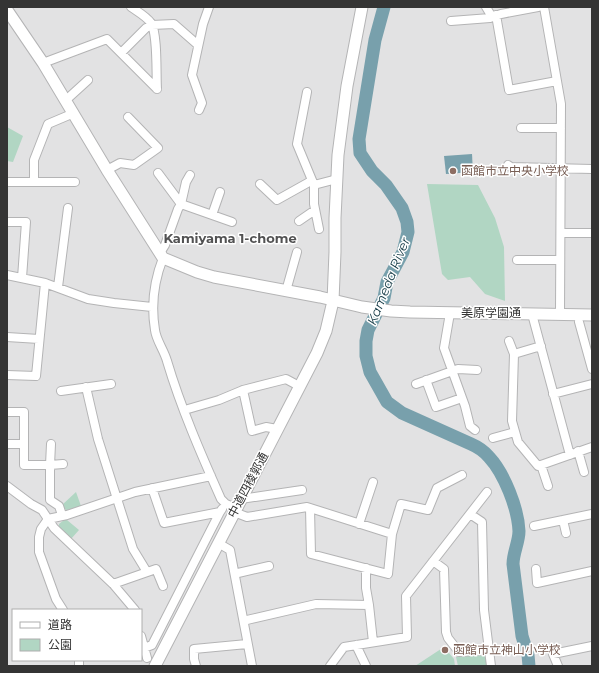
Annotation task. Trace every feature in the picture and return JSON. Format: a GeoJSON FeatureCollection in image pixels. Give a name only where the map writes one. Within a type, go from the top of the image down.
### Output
{"type":"FeatureCollection","features":[{"type":"Feature","properties":{"kind":"street"},"geometry":{"type":"LineString","coordinates":[[43,63],[107,39],[157,89],[154,35],[152,25],[132,7]]}},
{"type":"Feature","properties":{"kind":"street"},"geometry":{"type":"LineString","coordinates":[[199,110],[202,103],[192,75],[202,24],[209,7]]}},
{"type":"Feature","properties":{"kind":"street","name":"中道四稜郭通"},"geometry":{"type":"LineString","coordinates":[[155,666],[218,543],[234,506],[277,429],[326,331],[333,301],[335,252],[334,218],[342,119],[362,7]]}},
{"type":"Feature","properties":{"kind":"street"},"geometry":{"type":"LineString","coordinates":[[486,7],[494,16],[509,90],[558,81]]}},
{"type":"Feature","properties":{"kind":"street"},"geometry":{"type":"LineString","coordinates":[[451,21],[490,18],[538,7]]}},
{"type":"Feature","properties":{"kind":"street"},"geometry":{"type":"LineString","coordinates":[[544,7],[561,104],[560,314]]}},
{"type":"Feature","properties":{"kind":"street"},"geometry":{"type":"LineString","coordinates":[[7,10],[43,63],[107,170],[161,256]]}},
{"type":"Feature","properties":{"kind":"street"},"geometry":{"type":"LineString","coordinates":[[121,53],[146,28],[152,25],[174,24],[198,45]]}},
{"type":"Feature","properties":{"kind":"street"},"geometry":{"type":"LineString","coordinates":[[66,100],[88,80]]}},
{"type":"Feature","properties":{"kind":"street"},"geometry":{"type":"LineString","coordinates":[[306,92],[297,144],[313,183],[315,210],[319,228]]}},
{"type":"Feature","properties":{"kind":"street"},"geometry":{"type":"LineString","coordinates":[[34,182],[34,160],[48,124],[74,114]]}},
{"type":"Feature","properties":{"kind":"street"},"geometry":{"type":"LineString","coordinates":[[107,170],[120,163],[134,165],[158,148],[128,116]]}},
{"type":"Feature","properties":{"kind":"street"},"geometry":{"type":"LineString","coordinates":[[521,128],[562,128]]}},
{"type":"Feature","properties":{"kind":"street"},"geometry":{"type":"LineString","coordinates":[[508,165],[511,167],[592,169]]}},
{"type":"Feature","properties":{"kind":"street"},"geometry":{"type":"LineString","coordinates":[[158,173],[181,204],[232,222]]}},
{"type":"Feature","properties":{"kind":"street"},"geometry":{"type":"LineString","coordinates":[[190,175],[186,182],[181,204],[161,256],[152,307],[155,332],[166,359],[178,396],[221,499],[234,506],[247,517],[307,507],[392,534]]}},
{"type":"Feature","properties":{"kind":"street"},"geometry":{"type":"LineString","coordinates":[[260,184],[278,200],[313,183],[337,178]]}},
{"type":"Feature","properties":{"kind":"street"},"geometry":{"type":"LineString","coordinates":[[7,182],[75,182]]}},
{"type":"Feature","properties":{"kind":"street"},"geometry":{"type":"LineString","coordinates":[[212,215],[220,192]]}},
{"type":"Feature","properties":{"kind":"street"},"geometry":{"type":"LineString","coordinates":[[58,287],[68,208]]}},
{"type":"Feature","properties":{"kind":"street"},"geometry":{"type":"LineString","coordinates":[[299,221],[315,210]]}},
{"type":"Feature","properties":{"kind":"street"},"geometry":{"type":"LineString","coordinates":[[7,222],[26,222],[22,278]]}},
{"type":"Feature","properties":{"kind":"street"},"geometry":{"type":"LineString","coordinates":[[560,233],[592,233]]}},
{"type":"Feature","properties":{"kind":"street"},"geometry":{"type":"LineString","coordinates":[[286,291],[297,252]]}},
{"type":"Feature","properties":{"kind":"street","name":"美原学園通"},"geometry":{"type":"LineString","coordinates":[[161,256],[197,272],[362,307],[391,311],[592,315]]}},
{"type":"Feature","properties":{"kind":"street"},"geometry":{"type":"LineString","coordinates":[[517,260],[560,260]]}},
{"type":"Feature","properties":{"kind":"street"},"geometry":{"type":"LineString","coordinates":[[7,275],[45,283],[88,298],[114,303],[152,307]]}},
{"type":"Feature","properties":{"kind":"street"},"geometry":{"type":"LineString","coordinates":[[7,375],[36,376],[43,289],[45,283]]}},
{"type":"Feature","properties":{"kind":"street"},"geometry":{"type":"LineString","coordinates":[[450,313],[444,348],[462,398],[470,426],[475,430]]}},
{"type":"Feature","properties":{"kind":"street"},"geometry":{"type":"LineString","coordinates":[[532,314],[570,455]]}},
{"type":"Feature","properties":{"kind":"street"},"geometry":{"type":"LineString","coordinates":[[580,322],[592,369]]}},
{"type":"Feature","properties":{"kind":"street"},"geometry":{"type":"LineString","coordinates":[[7,337],[39,339]]}},
{"type":"Feature","properties":{"kind":"street"},"geometry":{"type":"LineString","coordinates":[[509,341],[514,354],[512,421],[518,442],[538,466],[592,447]]}},
{"type":"Feature","properties":{"kind":"street"},"geometry":{"type":"LineString","coordinates":[[514,354],[541,346]]}},
{"type":"Feature","properties":{"kind":"street"},"geometry":{"type":"LineString","coordinates":[[416,384],[458,369],[477,370]]}},
{"type":"Feature","properties":{"kind":"street"},"geometry":{"type":"LineString","coordinates":[[188,408],[220,400],[243,390],[286,379],[299,386]]}},
{"type":"Feature","properties":{"kind":"street"},"geometry":{"type":"LineString","coordinates":[[426,380],[436,407],[462,398]]}},
{"type":"Feature","properties":{"kind":"street"},"geometry":{"type":"LineString","coordinates":[[61,391],[111,384]]}},
{"type":"Feature","properties":{"kind":"street"},"geometry":{"type":"LineString","coordinates":[[553,394],[592,384]]}},
{"type":"Feature","properties":{"kind":"street"},"geometry":{"type":"LineString","coordinates":[[86,387],[98,439],[132,549],[147,572]]}},
{"type":"Feature","properties":{"kind":"street"},"geometry":{"type":"LineString","coordinates":[[243,390],[252,431],[266,427],[277,429]]}},
{"type":"Feature","properties":{"kind":"street"},"geometry":{"type":"LineString","coordinates":[[7,412],[24,412],[24,465],[64,464]]}},
{"type":"Feature","properties":{"kind":"street"},"geometry":{"type":"LineString","coordinates":[[492,438],[515,432]]}},
{"type":"Feature","properties":{"kind":"street"},"geometry":{"type":"LineString","coordinates":[[7,444],[24,444]]}},
{"type":"Feature","properties":{"kind":"street"},"geometry":{"type":"LineString","coordinates":[[51,444],[50,500],[60,506],[62,515]]}},
{"type":"Feature","properties":{"kind":"street"},"geometry":{"type":"LineString","coordinates":[[578,451],[584,472]]}},
{"type":"Feature","properties":{"kind":"street"},"geometry":{"type":"LineString","coordinates":[[541,464],[548,486]]}},
{"type":"Feature","properties":{"kind":"street"},"geometry":{"type":"LineString","coordinates":[[310,508],[311,554],[388,574],[392,534],[401,504],[428,510],[437,488],[462,475]]}},
{"type":"Feature","properties":{"kind":"street"},"geometry":{"type":"LineString","coordinates":[[61,609],[56,599],[39,552],[40,528],[48,519],[67,515],[135,492],[211,476]]}},
{"type":"Feature","properties":{"kind":"street"},"geometry":{"type":"LineString","coordinates":[[359,524],[373,482]]}},
{"type":"Feature","properties":{"kind":"street"},"geometry":{"type":"LineString","coordinates":[[8,488],[42,510],[54,528],[113,584],[133,609]]}},
{"type":"Feature","properties":{"kind":"street"},"geometry":{"type":"LineString","coordinates":[[152,488],[164,523],[220,512],[234,506],[302,490]]}},
{"type":"Feature","properties":{"kind":"street"},"geometry":{"type":"LineString","coordinates":[[330,666],[344,647],[407,637],[406,596],[487,492]]}},
{"type":"Feature","properties":{"kind":"street"},"geometry":{"type":"LineString","coordinates":[[144,648],[152,645],[220,512]]}},
{"type":"Feature","properties":{"kind":"street"},"geometry":{"type":"LineString","coordinates":[[470,514],[482,522],[484,610],[491,666]]}},
{"type":"Feature","properties":{"kind":"street"},"geometry":{"type":"LineString","coordinates":[[534,526],[592,514]]}},
{"type":"Feature","properties":{"kind":"street"},"geometry":{"type":"LineString","coordinates":[[563,520],[566,533]]}},
{"type":"Feature","properties":{"kind":"street"},"geometry":{"type":"LineString","coordinates":[[218,543],[230,550],[252,666]]}},
{"type":"Feature","properties":{"kind":"street"},"geometry":{"type":"LineString","coordinates":[[433,560],[444,569],[446,632],[448,638],[459,652],[490,650]]}},
{"type":"Feature","properties":{"kind":"street"},"geometry":{"type":"LineString","coordinates":[[238,572],[269,566]]}},
{"type":"Feature","properties":{"kind":"street"},"geometry":{"type":"LineString","coordinates":[[366,568],[366,588],[373,642]]}},
{"type":"Feature","properties":{"kind":"street"},"geometry":{"type":"LineString","coordinates":[[113,584],[156,569],[162,586]]}},
{"type":"Feature","properties":{"kind":"street"},"geometry":{"type":"LineString","coordinates":[[536,569],[537,583],[592,571]]}},
{"type":"Feature","properties":{"kind":"street"},"geometry":{"type":"LineString","coordinates":[[247,620],[316,604],[369,606]]}},
{"type":"Feature","properties":{"kind":"street"},"geometry":{"type":"LineString","coordinates":[[142,640],[147,658]]}},
{"type":"Feature","properties":{"kind":"street"},"geometry":{"type":"LineString","coordinates":[[196,666],[194,660],[194,649],[247,644]]}},
{"type":"Feature","properties":{"kind":"street"},"geometry":{"type":"LineString","coordinates":[[356,645],[366,666]]}},
{"type":"Feature","properties":{"kind":"street"},"geometry":{"type":"LineString","coordinates":[[558,666],[553,654],[592,646]]}},
{"type":"Feature","properties":{"kind":"green space"},"geometry":{"type":"Polygon","coordinates":[[[7,127],[23,136],[13,162],[7,161],[7,127]]]}},
{"type":"Feature","properties":{"kind":"green space"},"geometry":{"type":"Polygon","coordinates":[[[427,184],[478,185],[495,218],[504,247],[505,301],[485,294],[470,277],[448,280],[442,274],[427,184]]]}},
{"type":"Feature","properties":{"kind":"green space"},"geometry":{"type":"Polygon","coordinates":[[[76,492],[81,506],[67,510],[64,509],[62,505],[76,492]]]}},
{"type":"Feature","properties":{"kind":"green space"},"geometry":{"type":"Polygon","coordinates":[[[64,520],[67,520],[79,530],[71,539],[59,527],[59,524],[64,520]]]}},
{"type":"Feature","properties":{"kind":"green space","name":"函館市立神山小学校"},"geometry":{"type":"Polygon","coordinates":[[[444,647],[454,659],[455,666],[415,666],[444,647]]]}},
{"type":"Feature","properties":{"kind":"green space"},"geometry":{"type":"Polygon","coordinates":[[[484,655],[486,657],[486,666],[458,666],[456,657],[484,655]]]}},
{"type":"Feature","properties":{"kind":"water"},"geometry":{"type":"Polygon","coordinates":[[[472,154],[473,172],[446,174],[444,156],[472,154]]]}},
{"type":"Feature","properties":{"kind":"waterway","name":"Kameda River"},"geometry":{"type":"LineString","coordinates":[[384,7],[375,40],[359,139],[360,153],[372,171],[386,185],[402,208],[407,222],[408,232],[403,252],[387,282],[384,298],[368,330],[366,356],[370,372],[387,402],[402,413],[481,449],[495,464],[505,481],[513,502],[518,522],[519,535],[513,564],[522,636],[528,655],[529,666]]}},
{"type":"Feature","properties":{"kind":"place","name":"函館市立中央小学校"},"geometry":{"type":"Point","coordinates":[453,171]}},
{"type":"Feature","properties":{"kind":"place","name":"函館市立神山小学校"},"geometry":{"type":"Point","coordinates":[445,650]}},
{"type":"Feature","properties":{"kind":"district","name":"Kamiyama 1-chome"},"geometry":{"type":"Point","coordinates":[230,238]}}]}
